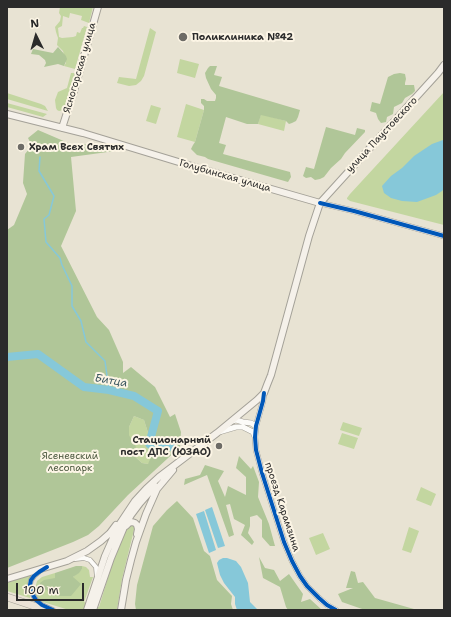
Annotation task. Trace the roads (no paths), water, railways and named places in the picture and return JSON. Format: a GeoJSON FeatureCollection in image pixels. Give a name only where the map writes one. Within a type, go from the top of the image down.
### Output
{"type":"FeatureCollection","features":[{"type":"Feature","properties":{"kind":"highway"},"geometry":{"type":"LineString","coordinates":[[7,597],[46,610]]}},
{"type":"Feature","properties":{"kind":"main road","name":"Ясногорская улица"},"geometry":{"type":"LineString","coordinates":[[62,128],[74,92],[98,7]]}},
{"type":"Feature","properties":{"kind":"main road","name":"улица Паустовского"},"geometry":{"type":"LineString","coordinates":[[320,203],[444,65]]}},
{"type":"Feature","properties":{"kind":"main road","name":"Голубинская улица"},"geometry":{"type":"LineString","coordinates":[[7,114],[87,134],[320,203]]}},
{"type":"Feature","properties":{"kind":"main road","name":"проезд Карамзина"},"geometry":{"type":"LineString","coordinates":[[264,393],[271,374],[309,236],[320,203]]}},
{"type":"Feature","properties":{"kind":"main road"},"geometry":{"type":"LineString","coordinates":[[7,578],[67,560],[86,551],[101,541],[110,533],[128,509],[146,489],[159,477],[217,433],[264,393]]}},
{"type":"Feature","properties":{"kind":"main road"},"geometry":{"type":"LineString","coordinates":[[87,610],[93,600],[124,527],[131,515],[150,491],[181,461]]}},
{"type":"Feature","properties":{"kind":"main road"},"geometry":{"type":"LineString","coordinates":[[136,542],[157,489],[181,461]]}},
{"type":"Feature","properties":{"kind":"main road"},"geometry":{"type":"LineString","coordinates":[[93,610],[93,600],[97,579],[113,538],[130,507]]}},
{"type":"Feature","properties":{"kind":"main road"},"geometry":{"type":"LineString","coordinates":[[122,609],[126,580],[138,530],[137,525],[132,522],[124,527]]}},
{"type":"Feature","properties":{"kind":"street","name":"Голубинская улица"},"geometry":{"type":"LineString","coordinates":[[320,203],[444,236]]}},
{"type":"Feature","properties":{"kind":"street","name":"проезд Карамзина"},"geometry":{"type":"LineString","coordinates":[[264,393],[256,426],[255,437],[259,462],[284,542],[292,561],[307,586],[327,605],[336,610]]}},
{"type":"Feature","properties":{"kind":"street"},"geometry":{"type":"LineString","coordinates":[[230,422],[236,420],[251,423],[256,426]]}},
{"type":"Feature","properties":{"kind":"street"},"geometry":{"type":"LineString","coordinates":[[217,433],[230,428],[243,427],[253,432],[255,437]]}},
{"type":"Feature","properties":{"kind":"street"},"geometry":{"type":"LineString","coordinates":[[67,560],[78,558],[90,560],[96,567],[97,579]]}},
{"type":"Feature","properties":{"kind":"street"},"geometry":{"type":"LineString","coordinates":[[47,567],[34,576],[30,585],[32,595],[36,600],[42,605],[53,610]]}},
{"type":"Feature","properties":{"kind":"water"},"geometry":{"type":"Polygon","coordinates":[[[443,140],[444,189],[442,191],[436,195],[417,202],[402,201],[391,198],[384,193],[382,186],[391,176],[414,156],[432,144],[443,140]]]}},
{"type":"Feature","properties":{"kind":"water"},"geometry":{"type":"Polygon","coordinates":[[[212,507],[225,546],[218,548],[205,510],[212,507]]]}},
{"type":"Feature","properties":{"kind":"water"},"geometry":{"type":"Polygon","coordinates":[[[204,511],[216,550],[209,553],[196,514],[204,511]]]}},
{"type":"Feature","properties":{"kind":"water"},"geometry":{"type":"Polygon","coordinates":[[[223,558],[236,561],[241,567],[248,583],[250,602],[258,610],[237,610],[235,597],[224,583],[220,575],[217,563],[223,558]]]}},
{"type":"Feature","properties":{"kind":"waterway"},"geometry":{"type":"LineString","coordinates":[[40,157],[39,171],[54,196],[49,215],[44,219],[46,242],[60,258],[72,286],[72,306],[81,321],[86,342],[105,361],[109,390]]}},
{"type":"Feature","properties":{"kind":"waterway","name":"Битца"},"geometry":{"type":"LineString","coordinates":[[7,357],[38,354],[84,387],[109,390],[134,396],[158,411],[149,444],[156,449],[163,446],[172,447]]}},
{"type":"Feature","properties":{"kind":"place","name":"Поликлиника №42"},"geometry":{"type":"Point","coordinates":[183,37]}},
{"type":"Feature","properties":{"kind":"place","name":"Храм Всех Святых"},"geometry":{"type":"Point","coordinates":[21,147]}},
{"type":"Feature","properties":{"kind":"place","name":"Стационарный пост ДПС (ЮЗАО)"},"geometry":{"type":"Point","coordinates":[219,446]}},
{"type":"Feature","properties":{"kind":"park label","name":"Ясеневский лесопарк"},"geometry":{"type":"Point","coordinates":[70,462]}}]}
